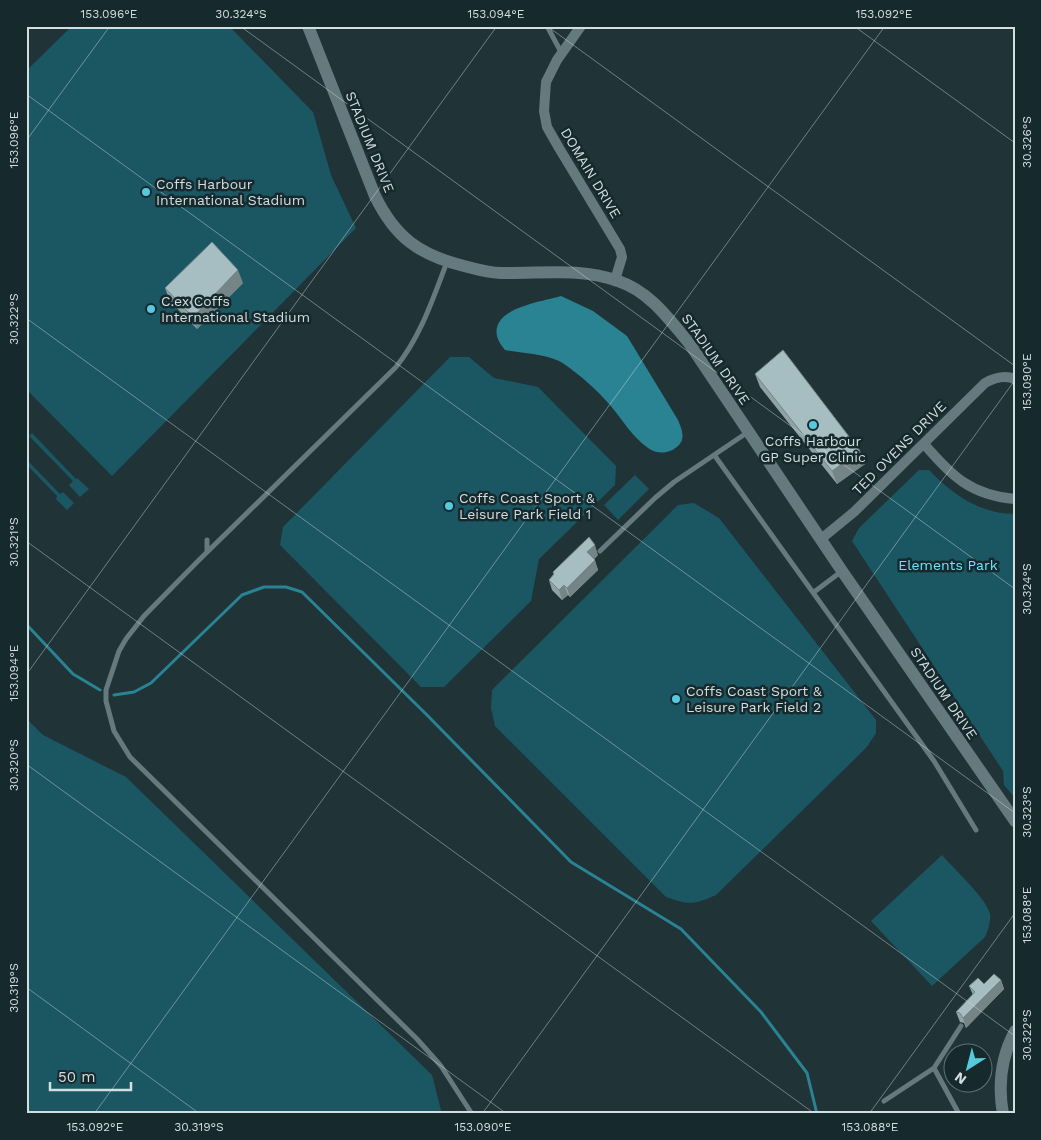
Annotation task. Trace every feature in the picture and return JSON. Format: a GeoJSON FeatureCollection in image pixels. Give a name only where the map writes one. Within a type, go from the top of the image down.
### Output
{"type":"FeatureCollection","features":[{"type":"Feature","properties":{"kind":"main road","name":"STADIUM DRIVE"},"geometry":{"type":"LineString","coordinates":[[308,26],[341,112],[384,212],[395,227],[414,245],[437,259],[499,273],[563,272],[593,274],[615,280],[646,296],[663,312],[689,343],[842,571],[1015,821]]}},
{"type":"Feature","properties":{"kind":"main road"},"geometry":{"type":"LineString","coordinates":[[1000,1113],[1003,1064],[1007,1048],[1015,1031]]}},
{"type":"Feature","properties":{"kind":"street","name":"DOMAIN DRIVE"},"geometry":{"type":"LineString","coordinates":[[581,26],[562,53],[546,82],[544,111],[547,126],[620,249],[622,258],[615,280]]}},
{"type":"Feature","properties":{"kind":"street","name":"TED OVENS DRIVE"},"geometry":{"type":"LineString","coordinates":[[821,539],[854,512],[984,383],[996,378],[1011,377],[1015,379]]}},
{"type":"Feature","properties":{"kind":"street"},"geometry":{"type":"LineString","coordinates":[[924,444],[968,486],[994,496],[1015,499]]}},
{"type":"Feature","properties":{"kind":"lane"},"geometry":{"type":"LineString","coordinates":[[547,26],[562,53]]}},
{"type":"Feature","properties":{"kind":"lane"},"geometry":{"type":"LineString","coordinates":[[447,262],[418,333],[396,367],[206,553],[135,626],[119,652],[106,690],[109,716],[114,731],[130,756],[417,1039],[440,1066],[472,1114]]}},
{"type":"Feature","properties":{"kind":"lane"},"geometry":{"type":"LineString","coordinates":[[600,551],[674,482],[748,432]]}},
{"type":"Feature","properties":{"kind":"lane"},"geometry":{"type":"LineString","coordinates":[[715,456],[934,761],[976,830]]}},
{"type":"Feature","properties":{"kind":"lane"},"geometry":{"type":"LineString","coordinates":[[206,553],[208,540]]}},
{"type":"Feature","properties":{"kind":"lane"},"geometry":{"type":"LineString","coordinates":[[814,592],[842,571]]}},
{"type":"Feature","properties":{"kind":"lane"},"geometry":{"type":"LineString","coordinates":[[884,1101],[934,1068],[962,1026]]}},
{"type":"Feature","properties":{"kind":"lane"},"geometry":{"type":"LineString","coordinates":[[934,1068],[959,1114]]}},
{"type":"Feature","properties":{"kind":"green space","name":"C.ex Coffs International Stadium"},"geometry":{"type":"Polygon","coordinates":[[[72,26],[229,26],[313,112],[331,175],[356,228],[112,476],[26,389],[26,71],[72,26]]]}},
{"type":"Feature","properties":{"kind":"green space","name":"Coffs Coast Sport & Leisure Park Field 1"},"geometry":{"type":"Polygon","coordinates":[[[450,357],[469,357],[494,378],[538,387],[616,466],[615,485],[539,559],[531,601],[444,687],[421,687],[280,545],[283,527],[450,357]]]}},
{"type":"Feature","properties":{"kind":"green space"},"geometry":{"type":"Polygon","coordinates":[[[32,433],[76,479],[89,489],[80,497],[69,485],[73,481],[29,436],[32,433]]]}},
{"type":"Feature","properties":{"kind":"green space"},"geometry":{"type":"Polygon","coordinates":[[[26,459],[60,494],[63,492],[74,503],[67,510],[56,499],[57,496],[26,464],[26,459]]]}},
{"type":"Feature","properties":{"kind":"green space","name":"Elements Park"},"geometry":{"type":"Polygon","coordinates":[[[919,470],[929,470],[947,487],[978,506],[1002,513],[1015,514],[1015,798],[1004,785],[1003,771],[852,541],[859,528],[919,470]]]}},
{"type":"Feature","properties":{"kind":"green space"},"geometry":{"type":"Polygon","coordinates":[[[635,475],[649,489],[618,520],[604,505],[635,475]]]}},
{"type":"Feature","properties":{"kind":"green space","name":"Coffs Coast Sport & Leisure Park Field 2"},"geometry":{"type":"Polygon","coordinates":[[[694,503],[719,518],[876,720],[876,733],[867,747],[716,895],[702,901],[686,903],[666,897],[495,726],[491,708],[492,690],[678,505],[694,503]]]}},
{"type":"Feature","properties":{"kind":"green space"},"geometry":{"type":"Polygon","coordinates":[[[26,718],[43,735],[126,777],[432,1075],[442,1114],[26,1114],[26,718]]]}},
{"type":"Feature","properties":{"kind":"green space"},"geometry":{"type":"Polygon","coordinates":[[[942,855],[983,900],[988,908],[990,920],[985,937],[932,986],[871,921],[942,855]]]}},
{"type":"Feature","properties":{"kind":"shaded area"},"geometry":{"type":"Polygon","coordinates":[[[561,296],[593,311],[627,336],[678,420],[683,436],[679,445],[668,452],[660,452],[648,448],[632,433],[600,394],[564,364],[543,356],[505,350],[497,336],[497,326],[502,319],[519,308],[561,296]]]}},
{"type":"Feature","properties":{"kind":"building"},"geometry":{"type":"Polygon","coordinates":[[[212,242],[238,270],[193,317],[165,288],[212,242]]]}},
{"type":"Feature","properties":{"kind":"building","name":"Coffs Harbour GP Super Clinic"},"geometry":{"type":"Polygon","coordinates":[[[783,350],[860,451],[832,471],[755,374],[783,350]]]}},
{"type":"Feature","properties":{"kind":"building"},"geometry":{"type":"Polygon","coordinates":[[[589,537],[595,545],[587,552],[595,560],[567,588],[564,585],[559,590],[549,580],[554,574],[553,572],[589,537]]]}},
{"type":"Feature","properties":{"kind":"building"},"geometry":{"type":"Polygon","coordinates":[[[994,974],[1001,980],[963,1018],[960,1013],[956,1012],[975,992],[969,986],[978,978],[984,984],[994,974]]]}},
{"type":"Feature","properties":{"kind":"waterway"},"geometry":{"type":"LineString","coordinates":[[114,695],[134,692],[151,683],[242,595],[264,587],[286,587],[302,592],[427,715],[571,862],[681,929],[761,1012],[807,1073],[817,1114]]}},
{"type":"Feature","properties":{"kind":"waterway"},"geometry":{"type":"LineString","coordinates":[[26,624],[73,674],[100,690]]}},
{"type":"Feature","properties":{"kind":"place","name":"Coffs Harbour International Stadium"},"geometry":{"type":"Point","coordinates":[146,192]}},
{"type":"Feature","properties":{"kind":"place","name":"C.ex Coffs International Stadium"},"geometry":{"type":"Point","coordinates":[151,309]}},
{"type":"Feature","properties":{"kind":"place","name":"Coffs Harbour GP Super Clinic"},"geometry":{"type":"Point","coordinates":[813,425]}},
{"type":"Feature","properties":{"kind":"place","name":"Coffs Coast Sport & Leisure Park Field 1"},"geometry":{"type":"Point","coordinates":[449,506]}},
{"type":"Feature","properties":{"kind":"place","name":"Coffs Coast Sport & Leisure Park Field 2"},"geometry":{"type":"Point","coordinates":[676,699]}}]}
